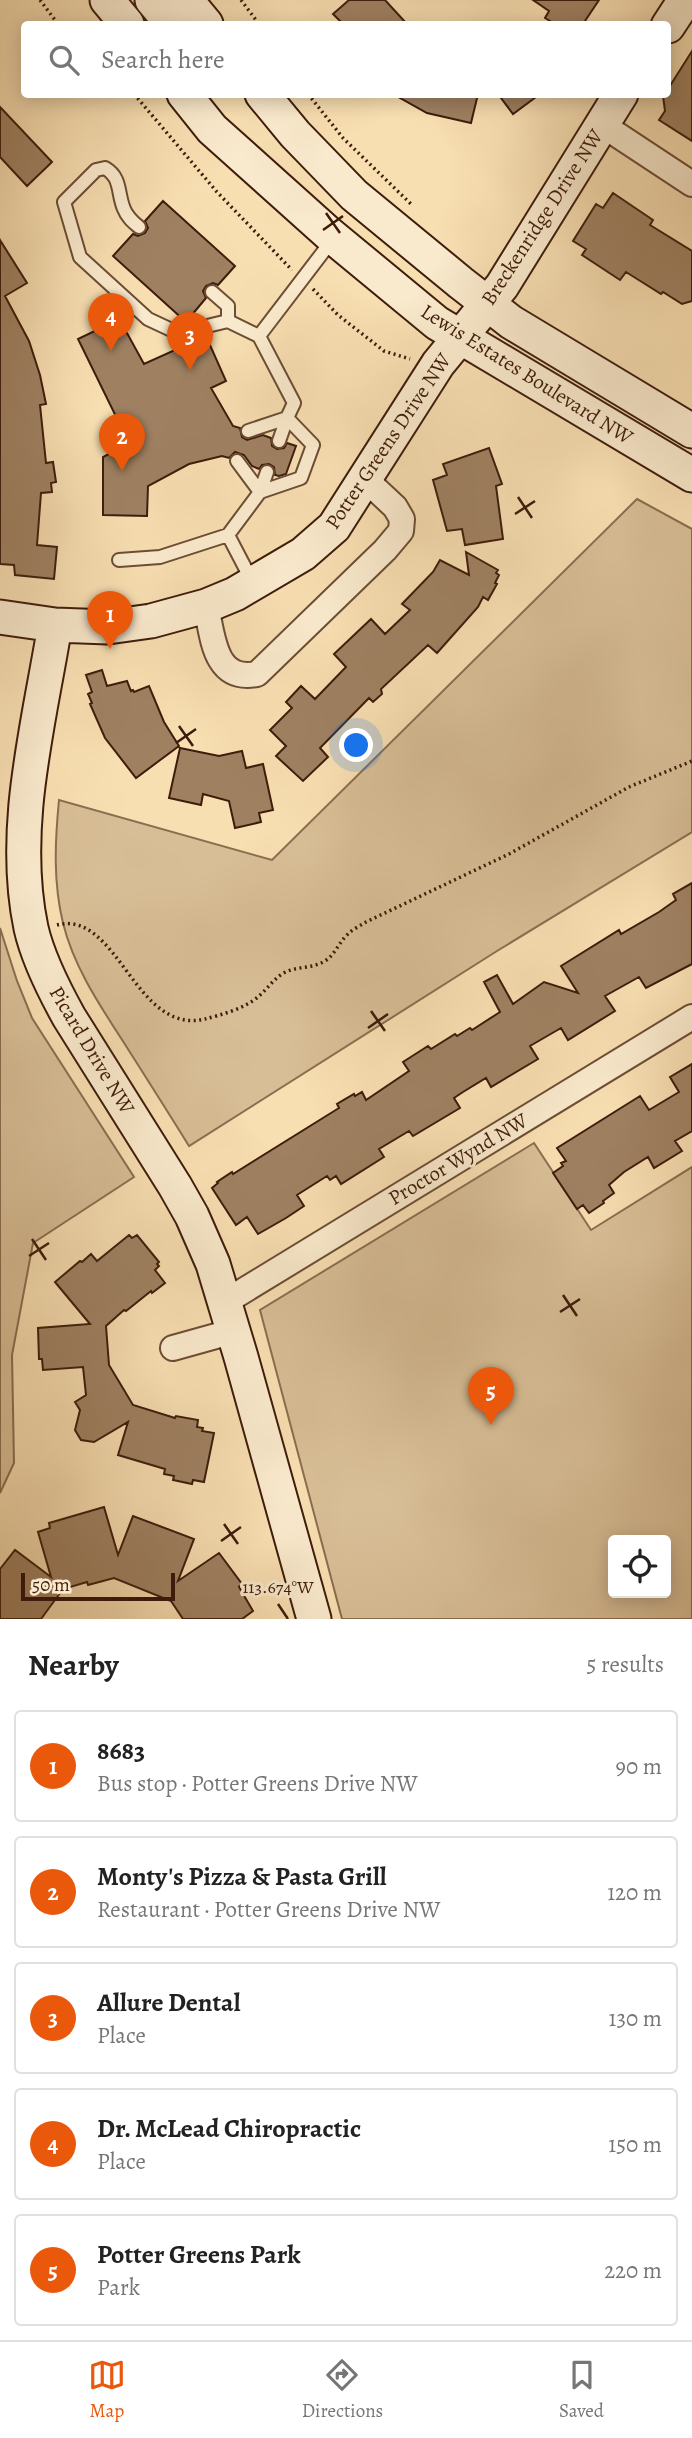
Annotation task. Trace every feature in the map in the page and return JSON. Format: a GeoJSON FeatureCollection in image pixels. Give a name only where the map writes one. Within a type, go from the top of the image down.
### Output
{"type":"FeatureCollection","features":[{"type":"Feature","properties":{"kind":"street"},"geometry":{"type":"LineString","coordinates":[[107,0],[124,21]]}},
{"type":"Feature","properties":{"kind":"street"},"geometry":{"type":"LineString","coordinates":[[152,0],[170,21]]}},
{"type":"Feature","properties":{"kind":"street"},"geometry":{"type":"LineString","coordinates":[[186,0],[204,21]]}},
{"type":"Feature","properties":{"kind":"street"},"geometry":{"type":"LineString","coordinates":[[670,21],[685,0]]}},
{"type":"Feature","properties":{"kind":"street","name":"Lewis Estates Boulevard NW"},"geometry":{"type":"LineString","coordinates":[[187,98],[212,129],[334,238],[437,323],[692,475]]}},
{"type":"Feature","properties":{"kind":"street","name":"Breckenridge Drive NW"},"geometry":{"type":"LineString","coordinates":[[460,338],[502,286],[618,98]]}},
{"type":"Feature","properties":{"kind":"street","name":"Lewis Estates Boulevard NW"},"geometry":{"type":"LineString","coordinates":[[263,100],[354,195],[487,304],[511,322],[692,431]]}},
{"type":"Feature","properties":{"kind":"street"},"geometry":{"type":"LineString","coordinates":[[601,124],[692,184]]}},
{"type":"Feature","properties":{"kind":"street","name":"Potter Greens Drive NW"},"geometry":{"type":"LineString","coordinates":[[0,617],[55,625],[108,627],[151,621],[206,606],[254,585],[303,554],[334,527],[438,364],[460,338]]}},
{"type":"Feature","properties":{"kind":"street"},"geometry":{"type":"LineString","coordinates":[[206,606],[223,665],[233,673],[245,676],[257,674],[385,550],[401,531],[402,519],[395,507],[365,479]]}},
{"type":"Feature","properties":{"kind":"street","name":"Picard Drive NW"},"geometry":{"type":"LineString","coordinates":[[55,625],[24,819],[23,876],[32,931],[56,993],[69,1017],[192,1216],[213,1264],[314,1619]]}},
{"type":"Feature","properties":{"kind":"street","name":"Proctor Wynd NW"},"geometry":{"type":"LineString","coordinates":[[229,1317],[692,1017]]}},
{"type":"Feature","properties":{"kind":"street"},"geometry":{"type":"LineString","coordinates":[[173,1348],[229,1317]]}},
{"type":"Feature","properties":{"kind":"lane"},"geometry":{"type":"LineString","coordinates":[[139,227],[125,211],[118,180],[105,168],[96,170],[64,202],[80,257],[148,319],[178,333],[228,321],[259,336],[294,403],[279,441]]}},
{"type":"Feature","properties":{"kind":"lane"},"geometry":{"type":"LineString","coordinates":[[259,336],[334,238]]}},
{"type":"Feature","properties":{"kind":"lane"},"geometry":{"type":"LineString","coordinates":[[212,292],[228,306],[228,321]]}},
{"type":"Feature","properties":{"kind":"lane"},"geometry":{"type":"LineString","coordinates":[[248,431],[287,418]]}},
{"type":"Feature","properties":{"kind":"lane"},"geometry":{"type":"LineString","coordinates":[[260,492],[301,478],[313,445],[287,418]]}},
{"type":"Feature","properties":{"kind":"lane"},"geometry":{"type":"LineString","coordinates":[[237,461],[260,492]]}},
{"type":"Feature","properties":{"kind":"lane"},"geometry":{"type":"LineString","coordinates":[[119,561],[160,557],[228,535],[260,492],[267,472]]}},
{"type":"Feature","properties":{"kind":"lane"},"geometry":{"type":"LineString","coordinates":[[228,535],[254,585]]}},
{"type":"Feature","properties":{"kind":"path"},"geometry":{"type":"LineString","coordinates":[[40,0],[56,21]]}},
{"type":"Feature","properties":{"kind":"path"},"geometry":{"type":"LineString","coordinates":[[241,0],[257,21]]}},
{"type":"Feature","properties":{"kind":"path"},"geometry":{"type":"LineString","coordinates":[[137,98],[239,216],[338,315],[384,351],[413,359]]}},
{"type":"Feature","properties":{"kind":"path"},"geometry":{"type":"LineString","coordinates":[[311,98],[343,138],[416,209]]}},
{"type":"Feature","properties":{"kind":"path"},"geometry":{"type":"LineString","coordinates":[[63,923],[79,924],[95,934],[151,1001],[176,1019],[204,1020],[257,998],[284,972],[323,963],[347,934],[366,922],[509,854],[629,787],[692,761]]}},
{"type":"Feature","properties":{"kind":"shaded area"},"geometry":{"type":"Polygon","coordinates":[[[637,499],[692,529],[692,832],[497,951],[189,1146],[98,1002],[74,956],[63,923],[56,877],[59,800],[272,860],[637,499]]]}},
{"type":"Feature","properties":{"kind":"shaded area"},"geometry":{"type":"Polygon","coordinates":[[[0,928],[32,1018],[134,1177],[33,1243],[12,1355],[14,1463],[0,1493],[0,928]]]}},
{"type":"Feature","properties":{"kind":"shaded area"},"geometry":{"type":"Polygon","coordinates":[[[534,1143],[591,1230],[692,1167],[692,1619],[342,1619],[260,1310],[534,1143]]]}},
{"type":"Feature","properties":{"kind":"building"},"geometry":{"type":"Polygon","coordinates":[[[349,0],[385,0],[404,21],[340,21],[333,14],[349,0]]]}},
{"type":"Feature","properties":{"kind":"building"},"geometry":{"type":"Polygon","coordinates":[[[533,0],[599,0],[585,21],[550,21],[545,18],[549,11],[533,0]]]}},
{"type":"Feature","properties":{"kind":"building"},"geometry":{"type":"Polygon","coordinates":[[[692,51],[692,141],[659,120],[665,111],[663,98],[671,98],[671,84],[692,51]]]}},
{"type":"Feature","properties":{"kind":"building"},"geometry":{"type":"Polygon","coordinates":[[[400,98],[477,98],[471,123],[427,113],[400,98]]]}},
{"type":"Feature","properties":{"kind":"building"},"geometry":{"type":"Polygon","coordinates":[[[501,98],[535,98],[513,114],[501,98]]]}},
{"type":"Feature","properties":{"kind":"building"},"geometry":{"type":"Polygon","coordinates":[[[0,107],[52,162],[27,186],[0,157],[0,107]]]}},
{"type":"Feature","properties":{"kind":"building"},"geometry":{"type":"Polygon","coordinates":[[[613,193],[653,220],[650,225],[692,251],[692,301],[682,304],[626,272],[620,280],[582,255],[586,249],[573,241],[596,204],[603,208],[613,193]]]}},
{"type":"Feature","properties":{"kind":"building"},"geometry":{"type":"Polygon","coordinates":[[[163,201],[235,266],[218,285],[213,283],[206,286],[203,291],[206,298],[186,322],[113,256],[133,234],[138,236],[145,233],[148,228],[145,221],[163,201]]]}},
{"type":"Feature","properties":{"kind":"building"},"geometry":{"type":"Polygon","coordinates":[[[0,240],[27,283],[5,296],[29,341],[46,404],[40,405],[46,463],[53,462],[56,482],[51,483],[52,492],[41,493],[37,545],[57,547],[54,579],[15,575],[14,565],[0,564],[0,240]]]}},
{"type":"Feature","properties":{"kind":"building"},"geometry":{"type":"Polygon","coordinates":[[[105,326],[127,333],[144,364],[206,336],[226,381],[211,388],[233,426],[240,428],[242,437],[247,440],[263,435],[271,438],[272,446],[277,449],[284,448],[287,443],[296,446],[286,474],[275,475],[274,467],[269,464],[262,465],[259,469],[252,466],[244,455],[235,452],[229,458],[222,456],[189,464],[148,486],[147,516],[103,515],[103,457],[129,443],[78,339],[105,326]]]}},
{"type":"Feature","properties":{"kind":"building"},"geometry":{"type":"Polygon","coordinates":[[[489,448],[502,484],[496,486],[503,539],[465,545],[462,529],[447,531],[433,480],[447,475],[443,464],[489,448]]]}},
{"type":"Feature","properties":{"kind":"building"},"geometry":{"type":"Polygon","coordinates":[[[466,552],[498,570],[497,584],[488,600],[483,597],[478,607],[437,653],[428,645],[381,689],[382,694],[373,702],[369,698],[320,748],[328,757],[303,781],[276,756],[286,746],[270,730],[292,708],[286,702],[301,686],[315,699],[346,667],[334,654],[371,619],[385,634],[410,610],[402,604],[433,572],[440,560],[469,575],[466,552]]]}},
{"type":"Feature","properties":{"kind":"building"},"geometry":{"type":"Polygon","coordinates":[[[102,670],[107,686],[127,681],[134,692],[149,686],[164,722],[179,746],[136,778],[105,738],[90,704],[92,703],[88,694],[92,692],[86,675],[102,670]]]}},
{"type":"Feature","properties":{"kind":"building"},"geometry":{"type":"Polygon","coordinates":[[[180,748],[219,756],[242,751],[246,768],[263,764],[273,810],[259,813],[261,822],[235,828],[229,801],[203,794],[201,805],[169,798],[180,748]]]}},
{"type":"Feature","properties":{"kind":"building"},"geometry":{"type":"Polygon","coordinates":[[[692,883],[692,964],[646,988],[639,977],[605,996],[615,1011],[568,1040],[561,1028],[530,1046],[538,1059],[491,1087],[486,1078],[463,1092],[454,1098],[460,1108],[413,1136],[409,1131],[379,1149],[384,1157],[341,1184],[336,1176],[330,1180],[327,1176],[297,1195],[304,1206],[286,1218],[258,1234],[247,1217],[236,1225],[212,1188],[217,1182],[339,1108],[337,1104],[354,1094],[355,1096],[362,1092],[366,1100],[409,1071],[403,1062],[428,1046],[431,1049],[455,1034],[457,1036],[470,1028],[472,1030],[500,1012],[484,982],[497,975],[513,1004],[544,982],[578,993],[561,966],[619,930],[621,934],[659,912],[676,900],[673,894],[692,883]]]}},
{"type":"Feature","properties":{"kind":"building"},"geometry":{"type":"Polygon","coordinates":[[[692,1064],[692,1131],[675,1141],[682,1151],[654,1168],[648,1157],[609,1185],[614,1193],[603,1201],[604,1203],[589,1213],[583,1205],[577,1209],[553,1173],[566,1161],[557,1148],[640,1096],[649,1110],[679,1092],[670,1077],[692,1064]]]}},
{"type":"Feature","properties":{"kind":"building"},"geometry":{"type":"Polygon","coordinates":[[[129,1235],[132,1238],[137,1235],[159,1262],[155,1270],[165,1283],[124,1310],[106,1326],[109,1365],[133,1405],[175,1418],[198,1420],[197,1427],[203,1428],[202,1431],[214,1433],[204,1482],[193,1480],[192,1484],[173,1480],[174,1476],[164,1474],[165,1469],[118,1455],[128,1422],[94,1442],[81,1440],[75,1430],[80,1410],[75,1402],[86,1395],[83,1367],[43,1370],[42,1359],[39,1359],[38,1328],[90,1324],[55,1282],[91,1254],[97,1261],[129,1235]]]}},
{"type":"Feature","properties":{"kind":"building"},"geometry":{"type":"Polygon","coordinates":[[[104,1507],[118,1555],[133,1516],[194,1539],[178,1581],[219,1553],[242,1584],[239,1587],[253,1611],[242,1619],[183,1619],[171,1601],[114,1578],[63,1589],[41,1619],[0,1619],[0,1569],[15,1550],[51,1577],[38,1532],[50,1528],[49,1523],[104,1507]]]}},
{"type":"Feature","properties":{"kind":"place","name":"Dr. McLead Chiropractic"},"geometry":{"type":"Point","coordinates":[111,351]}},
{"type":"Feature","properties":{"kind":"place","name":"Allure Dental"},"geometry":{"type":"Point","coordinates":[190,370]}},
{"type":"Feature","properties":{"kind":"place","name":"Monty's Pizza & Pasta Grill"},"geometry":{"type":"Point","coordinates":[122,471]}},
{"type":"Feature","properties":{"kind":"place","name":"8683"},"geometry":{"type":"Point","coordinates":[110,649]}},
{"type":"Feature","properties":{"kind":"place","name":"Potter Greens Park"},"geometry":{"type":"Point","coordinates":[491,1425]}}]}
